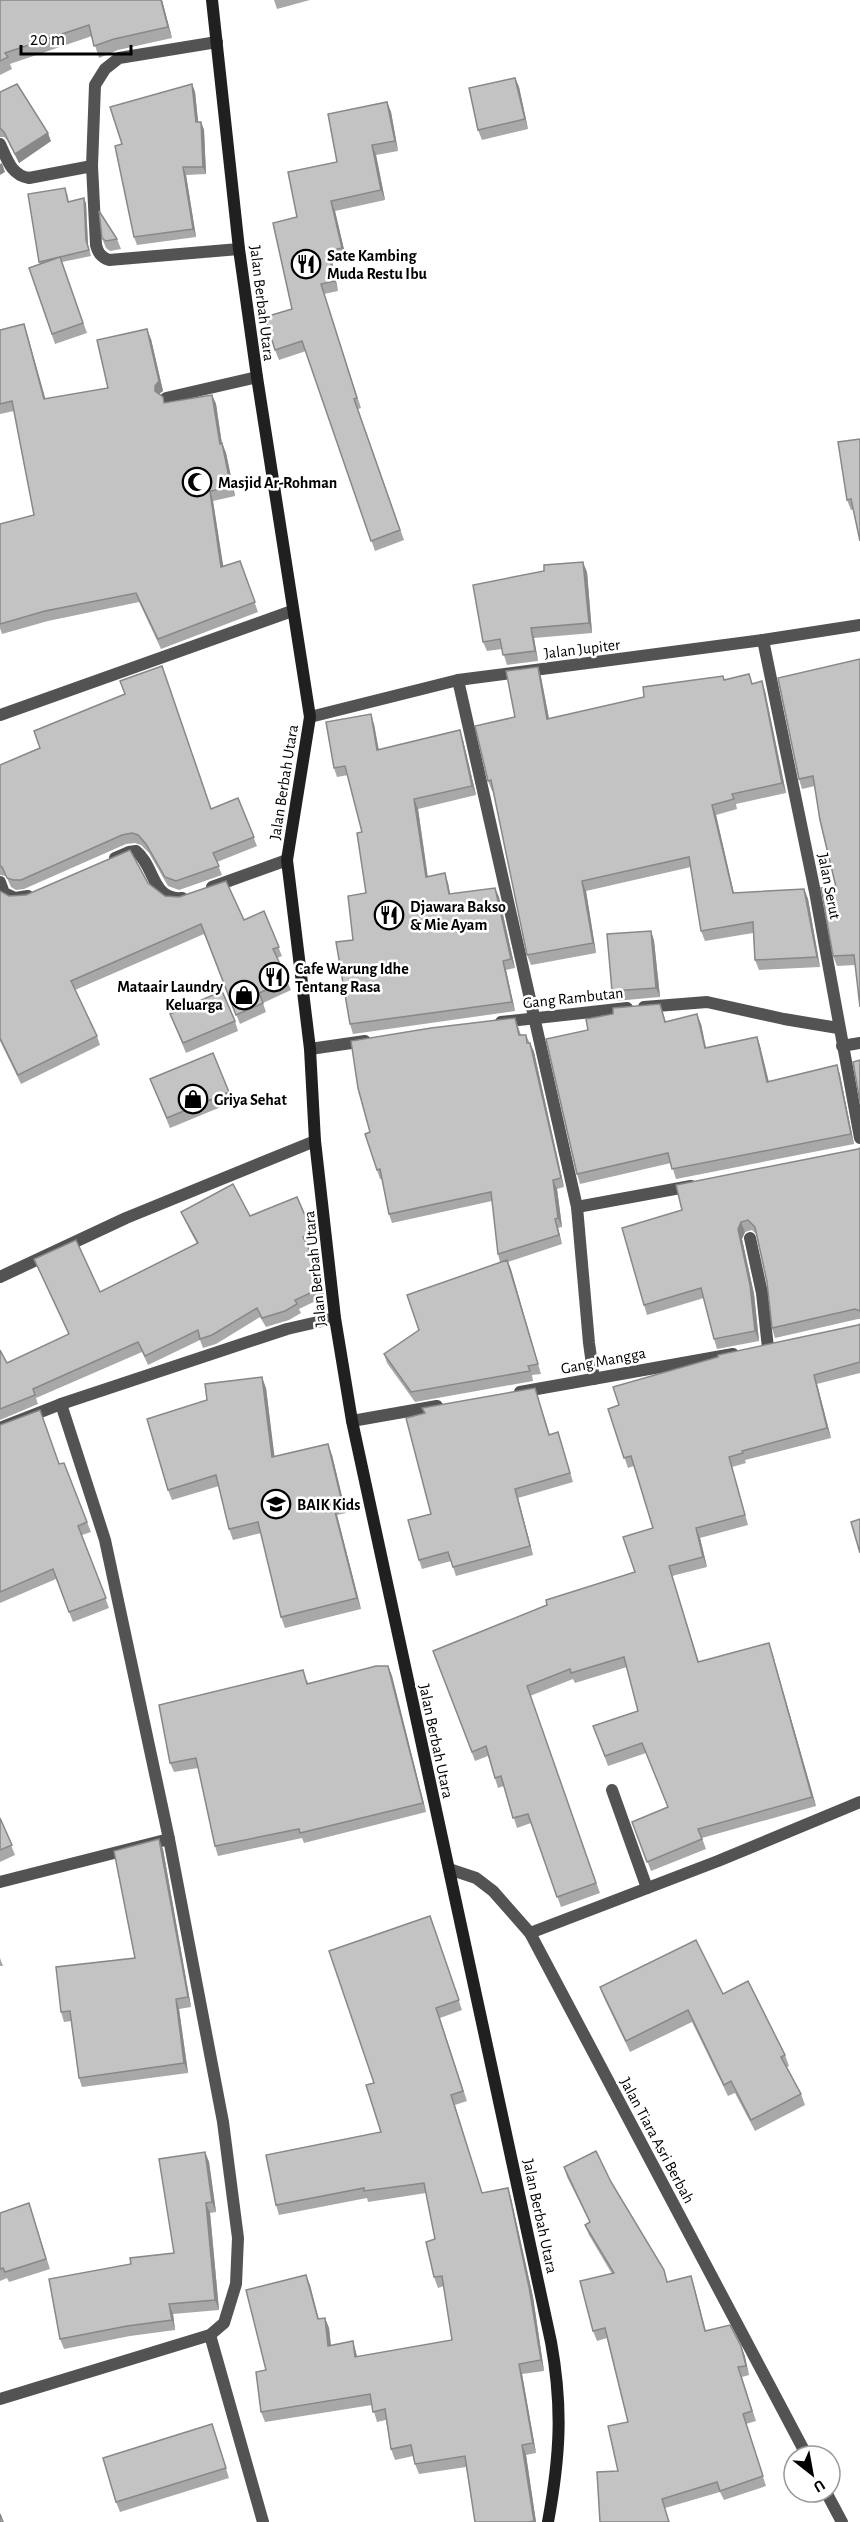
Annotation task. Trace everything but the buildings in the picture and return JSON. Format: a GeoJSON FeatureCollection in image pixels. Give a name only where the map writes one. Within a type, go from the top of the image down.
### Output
{"type":"FeatureCollection","features":[{"type":"Feature","properties":{"kind":"main road","name":"Jalan Berbah Utara"},"geometry":{"type":"LineString","coordinates":[[212,0],[239,249],[292,611],[310,717],[287,860],[310,1049],[315,1141],[335,1317],[351,1421],[559,2386],[560,2424],[557,2477],[548,2522]]}},
{"type":"Feature","properties":{"kind":"street"},"geometry":{"type":"LineString","coordinates":[[218,42],[119,58],[105,69],[95,85],[92,166],[96,244],[97,251],[110,260],[239,249]]}},
{"type":"Feature","properties":{"kind":"street"},"geometry":{"type":"LineString","coordinates":[[0,144],[9,165],[23,177],[29,178],[92,166]]}},
{"type":"Feature","properties":{"kind":"street"},"geometry":{"type":"LineString","coordinates":[[166,398],[257,377]]}},
{"type":"Feature","properties":{"kind":"street"},"geometry":{"type":"LineString","coordinates":[[0,715],[292,611]]}},
{"type":"Feature","properties":{"kind":"street","name":"Jalan Jupiter"},"geometry":{"type":"LineString","coordinates":[[310,717],[458,680],[860,625]]}},
{"type":"Feature","properties":{"kind":"street","name":"Jalan Serut"},"geometry":{"type":"LineString","coordinates":[[762,640],[815,892],[838,1028],[860,1138]]}},
{"type":"Feature","properties":{"kind":"street"},"geometry":{"type":"LineString","coordinates":[[458,680],[577,1207],[594,1379]]}},
{"type":"Feature","properties":{"kind":"street"},"geometry":{"type":"LineString","coordinates":[[98,865],[136,851],[143,858],[159,890],[170,898],[180,899],[287,860]]}},
{"type":"Feature","properties":{"kind":"street"},"geometry":{"type":"LineString","coordinates":[[0,882],[4,893],[15,898],[36,892]]}},
{"type":"Feature","properties":{"kind":"street","name":"Gang Rambutan"},"geometry":{"type":"LineString","coordinates":[[489,1023],[707,1002],[838,1028]]}},
{"type":"Feature","properties":{"kind":"street"},"geometry":{"type":"LineString","coordinates":[[310,1049],[379,1038]]}},
{"type":"Feature","properties":{"kind":"street"},"geometry":{"type":"LineString","coordinates":[[842,1046],[860,1043]]}},
{"type":"Feature","properties":{"kind":"street"},"geometry":{"type":"LineString","coordinates":[[0,1277],[126,1218],[315,1141]]}},
{"type":"Feature","properties":{"kind":"street"},"geometry":{"type":"LineString","coordinates":[[577,1207],[701,1184]]}},
{"type":"Feature","properties":{"kind":"street","name":"Gang Mangga"},"geometry":{"type":"LineString","coordinates":[[512,1394],[761,1349],[762,1293],[750,1238]]}},
{"type":"Feature","properties":{"kind":"street"},"geometry":{"type":"LineString","coordinates":[[0,1428],[60,1404],[287,1329],[335,1317]]}},
{"type":"Feature","properties":{"kind":"street"},"geometry":{"type":"LineString","coordinates":[[0,2399],[210,2335],[224,2323],[236,2284],[238,2238],[223,2122],[169,1839],[105,1540],[60,1404]]}},
{"type":"Feature","properties":{"kind":"street"},"geometry":{"type":"LineString","coordinates":[[351,1421],[454,1404]]}},
{"type":"Feature","properties":{"kind":"street"},"geometry":{"type":"LineString","coordinates":[[612,1790],[647,1888]]}},
{"type":"Feature","properties":{"kind":"street"},"geometry":{"type":"LineString","coordinates":[[530,1933],[860,1802]]}},
{"type":"Feature","properties":{"kind":"street"},"geometry":{"type":"LineString","coordinates":[[0,1882],[169,1839]]}},
{"type":"Feature","properties":{"kind":"street","name":"Jalan Tiara Asri Berbah"},"geometry":{"type":"LineString","coordinates":[[449,1869],[476,1878],[493,1891],[530,1933],[801,2444]]}},
{"type":"Feature","properties":{"kind":"street"},"geometry":{"type":"LineString","coordinates":[[210,2335],[263,2522]]}},
{"type":"Feature","properties":{"kind":"street"},"geometry":{"type":"LineString","coordinates":[[832,2504],[842,2522]]}},
{"type":"Feature","properties":{"kind":"place","name":"Sate Kambing Muda Restu Ibu"},"geometry":{"type":"Point","coordinates":[306,264]}},
{"type":"Feature","properties":{"kind":"place","name":"Masjid Ar-Rohman"},"geometry":{"type":"Point","coordinates":[197,482]}},
{"type":"Feature","properties":{"kind":"place","name":"Djawara Bakso & Mie Ayam"},"geometry":{"type":"Point","coordinates":[389,915]}},
{"type":"Feature","properties":{"kind":"place","name":"Cafe Warung Idhe Tentang Rasa"},"geometry":{"type":"Point","coordinates":[274,977]}},
{"type":"Feature","properties":{"kind":"place","name":"Mataair Laundry Keluarga"},"geometry":{"type":"Point","coordinates":[244,995]}},
{"type":"Feature","properties":{"kind":"place","name":"Griya Sehat"},"geometry":{"type":"Point","coordinates":[193,1099]}},
{"type":"Feature","properties":{"kind":"place","name":"BAIK Kids"},"geometry":{"type":"Point","coordinates":[276,1504]}}]}
